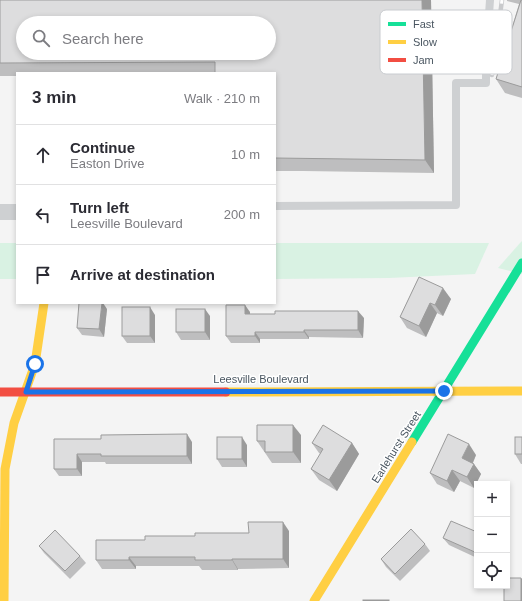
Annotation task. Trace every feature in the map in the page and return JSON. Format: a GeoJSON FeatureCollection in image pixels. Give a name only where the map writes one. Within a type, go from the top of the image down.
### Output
{"type":"FeatureCollection","features":[{"type":"Feature","properties":{"kind":"street"},"geometry":{"type":"LineString","coordinates":[[0,212],[16,212]]}},
{"type":"Feature","properties":{"kind":"street","name":"Earlehurst Street"},"geometry":{"type":"LineString","coordinates":[[314,601],[522,263]]}},
{"type":"Feature","properties":{"kind":"street"},"geometry":{"type":"LineString","coordinates":[[4,601],[5,469],[14,423],[35,364],[44,304]]}},
{"type":"Feature","properties":{"kind":"street","name":"Leesville Boulevard"},"geometry":{"type":"LineString","coordinates":[[0,392],[522,391]]}},
{"type":"Feature","properties":{"kind":"lane"},"geometry":{"type":"LineString","coordinates":[[489,10],[490,0]]}},
{"type":"Feature","properties":{"kind":"lane"},"geometry":{"type":"LineString","coordinates":[[276,206],[456,205],[456,83],[486,83],[486,74]]}},
{"type":"Feature","properties":{"kind":"green space"},"geometry":{"type":"Polygon","coordinates":[[[522,241],[522,274],[498,268],[520,243],[522,241]]]}},
{"type":"Feature","properties":{"kind":"green space"},"geometry":{"type":"Polygon","coordinates":[[[0,243],[16,243],[16,279],[0,279],[0,243]]]}},
{"type":"Feature","properties":{"kind":"green space"},"geometry":{"type":"Polygon","coordinates":[[[276,243],[489,243],[475,274],[389,278],[276,279],[276,243]]]}},
{"type":"Feature","properties":{"kind":"building"},"geometry":{"type":"Polygon","coordinates":[[[0,0],[422,0],[422,10],[380,10],[380,74],[423,74],[425,160],[276,158],[276,72],[215,72],[215,62],[0,63],[0,0]]]}},
{"type":"Feature","properties":{"kind":"building"},"geometry":{"type":"Polygon","coordinates":[[[522,0],[522,87],[496,79],[498,74],[512,74],[512,28],[522,0]]]}},
{"type":"Feature","properties":{"kind":"building"},"geometry":{"type":"Polygon","coordinates":[[[419,277],[443,288],[435,305],[430,303],[419,326],[400,317],[419,277]]]}},
{"type":"Feature","properties":{"kind":"building"},"geometry":{"type":"Polygon","coordinates":[[[79,304],[102,304],[99,329],[77,328],[79,304]]]}},
{"type":"Feature","properties":{"kind":"building"},"geometry":{"type":"Polygon","coordinates":[[[226,305],[245,305],[245,314],[275,314],[275,311],[358,311],[358,330],[255,332],[255,336],[226,336],[226,305]]]}},
{"type":"Feature","properties":{"kind":"building"},"geometry":{"type":"Polygon","coordinates":[[[122,307],[150,307],[150,336],[122,336],[122,307]]]}},
{"type":"Feature","properties":{"kind":"building"},"geometry":{"type":"Polygon","coordinates":[[[176,309],[205,309],[205,332],[176,332],[176,309]]]}},
{"type":"Feature","properties":{"kind":"building"},"geometry":{"type":"Polygon","coordinates":[[[257,425],[293,425],[293,452],[265,452],[265,441],[257,441],[257,425]]]}},
{"type":"Feature","properties":{"kind":"building"},"geometry":{"type":"Polygon","coordinates":[[[323,425],[352,443],[329,480],[311,469],[323,449],[312,443],[323,425]]]}},
{"type":"Feature","properties":{"kind":"building"},"geometry":{"type":"Polygon","coordinates":[[[187,434],[187,456],[101,456],[101,454],[77,454],[77,469],[54,469],[54,439],[101,439],[101,435],[187,434]]]}},
{"type":"Feature","properties":{"kind":"building"},"geometry":{"type":"Polygon","coordinates":[[[448,434],[469,444],[462,458],[474,464],[467,477],[452,470],[447,481],[430,473],[448,434]]]}},
{"type":"Feature","properties":{"kind":"building"},"geometry":{"type":"Polygon","coordinates":[[[217,437],[242,437],[242,459],[217,459],[217,437]]]}},
{"type":"Feature","properties":{"kind":"building"},"geometry":{"type":"Polygon","coordinates":[[[515,437],[522,437],[522,454],[515,454],[515,437]]]}},
{"type":"Feature","properties":{"kind":"building"},"geometry":{"type":"Polygon","coordinates":[[[451,521],[474,531],[474,552],[443,538],[451,521]]]}},
{"type":"Feature","properties":{"kind":"building"},"geometry":{"type":"Polygon","coordinates":[[[248,522],[283,522],[283,559],[195,560],[195,557],[129,557],[129,560],[96,560],[96,540],[145,540],[145,536],[195,536],[195,533],[249,533],[248,522]]]}},
{"type":"Feature","properties":{"kind":"building"},"geometry":{"type":"Polygon","coordinates":[[[411,529],[425,544],[395,574],[381,559],[411,529]]]}},
{"type":"Feature","properties":{"kind":"building"},"geometry":{"type":"Polygon","coordinates":[[[55,530],[80,556],[65,571],[39,546],[55,530]]]}},
{"type":"Feature","properties":{"kind":"building"},"geometry":{"type":"Polygon","coordinates":[[[510,578],[521,578],[521,601],[504,601],[504,589],[510,589],[510,578]]]}},
{"type":"Feature","properties":{"kind":"building"},"geometry":{"type":"Polygon","coordinates":[[[389,600],[389,601],[363,601],[389,600]]]}},
{"type":"Feature","properties":{"kind":"railway"},"geometry":{"type":"LineString","coordinates":[[501,10],[502,0]]}},
{"type":"Feature","properties":{"kind":"traffic: fast"},"geometry":{"type":"LineString","coordinates":[[412,442],[522,263]]}},
{"type":"Feature","properties":{"kind":"traffic: slow"},"geometry":{"type":"LineString","coordinates":[[4,601],[5,469],[14,423],[35,364],[44,304]]}},
{"type":"Feature","properties":{"kind":"traffic: slow"},"geometry":{"type":"LineString","coordinates":[[226,392],[522,391]]}},
{"type":"Feature","properties":{"kind":"traffic: slow"},"geometry":{"type":"LineString","coordinates":[[314,601],[412,442]]}},
{"type":"Feature","properties":{"kind":"traffic: jam"},"geometry":{"type":"LineString","coordinates":[[0,392],[226,392]]}},
{"type":"Feature","properties":{"kind":"route"},"geometry":{"type":"LineString","coordinates":[[35,364],[26,392],[444,391]]}}]}
